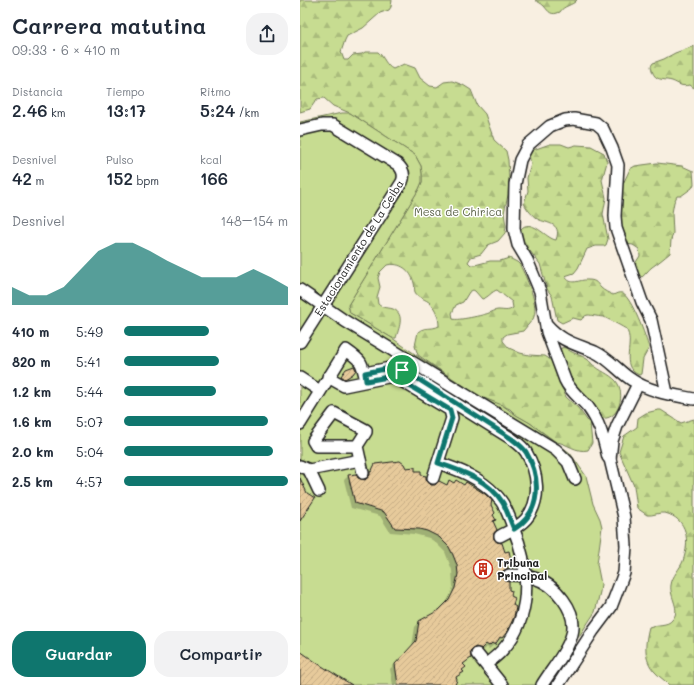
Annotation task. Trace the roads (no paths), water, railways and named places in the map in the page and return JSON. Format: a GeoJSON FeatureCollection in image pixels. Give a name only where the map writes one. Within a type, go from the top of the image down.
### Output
{"type":"FeatureCollection","features":[{"type":"Feature","properties":{"kind":"street"},"geometry":{"type":"LineString","coordinates":[[558,685],[593,631],[611,607],[624,573],[626,546],[624,517],[610,459],[608,457],[600,427],[596,418],[568,386],[565,380],[547,332],[540,291],[527,260],[518,245],[514,229],[515,184],[520,160],[528,145],[550,126],[565,120],[574,119],[589,121],[596,123],[607,135],[616,158],[618,174],[615,216],[616,228],[642,302],[651,320],[667,393]]}},
{"type":"Feature","properties":{"kind":"street","name":"Estacionamiento de La Ceiba"},"geometry":{"type":"LineString","coordinates":[[300,130],[322,125],[333,125],[397,164],[403,174],[402,182],[300,342]]}},
{"type":"Feature","properties":{"kind":"street"},"geometry":{"type":"LineString","coordinates":[[300,290],[323,306],[556,450],[568,462],[575,479]]}},
{"type":"Feature","properties":{"kind":"street"},"geometry":{"type":"LineString","coordinates":[[547,325],[558,337],[567,342],[596,352],[638,384],[694,399]]}},
{"type":"Feature","properties":{"kind":"street"},"geometry":{"type":"LineString","coordinates":[[300,424],[346,350],[360,360],[366,377]]}},
{"type":"Feature","properties":{"kind":"street"},"geometry":{"type":"LineString","coordinates":[[328,377],[344,386],[390,368],[402,370],[512,439],[522,447],[528,457],[533,471],[536,484],[536,496],[531,511],[522,524],[500,536]]}},
{"type":"Feature","properties":{"kind":"street"},"geometry":{"type":"LineString","coordinates":[[366,377],[395,377],[450,410],[452,418],[433,478]]}},
{"type":"Feature","properties":{"kind":"street"},"geometry":{"type":"LineString","coordinates":[[300,378],[320,390]]}},
{"type":"Feature","properties":{"kind":"street"},"geometry":{"type":"LineString","coordinates":[[610,459],[612,441],[638,384]]}},
{"type":"Feature","properties":{"kind":"street"},"geometry":{"type":"LineString","coordinates":[[357,446],[363,473]]}},
{"type":"Feature","properties":{"kind":"street"},"geometry":{"type":"LineString","coordinates":[[319,491],[305,468],[360,460]]}},
{"type":"Feature","properties":{"kind":"street"},"geometry":{"type":"LineString","coordinates":[[438,463],[474,477],[488,487],[503,503],[514,529],[524,560],[526,588],[524,607],[518,625],[507,645],[486,664]]}},
{"type":"Feature","properties":{"kind":"street"},"geometry":{"type":"LineString","coordinates":[[509,575],[526,576],[544,582],[557,593],[570,610],[573,620],[570,640],[542,685]]}},
{"type":"Feature","properties":{"kind":"street"},"geometry":{"type":"LineString","coordinates":[[477,654],[502,685]]}},
{"type":"Feature","properties":{"kind":"place","name":"Tribuna Principal"},"geometry":{"type":"Point","coordinates":[483,569]}},
{"type":"Feature","properties":{"kind":"park label","name":"Mesa de Chirica"},"geometry":{"type":"Point","coordinates":[458,212]}}]}
